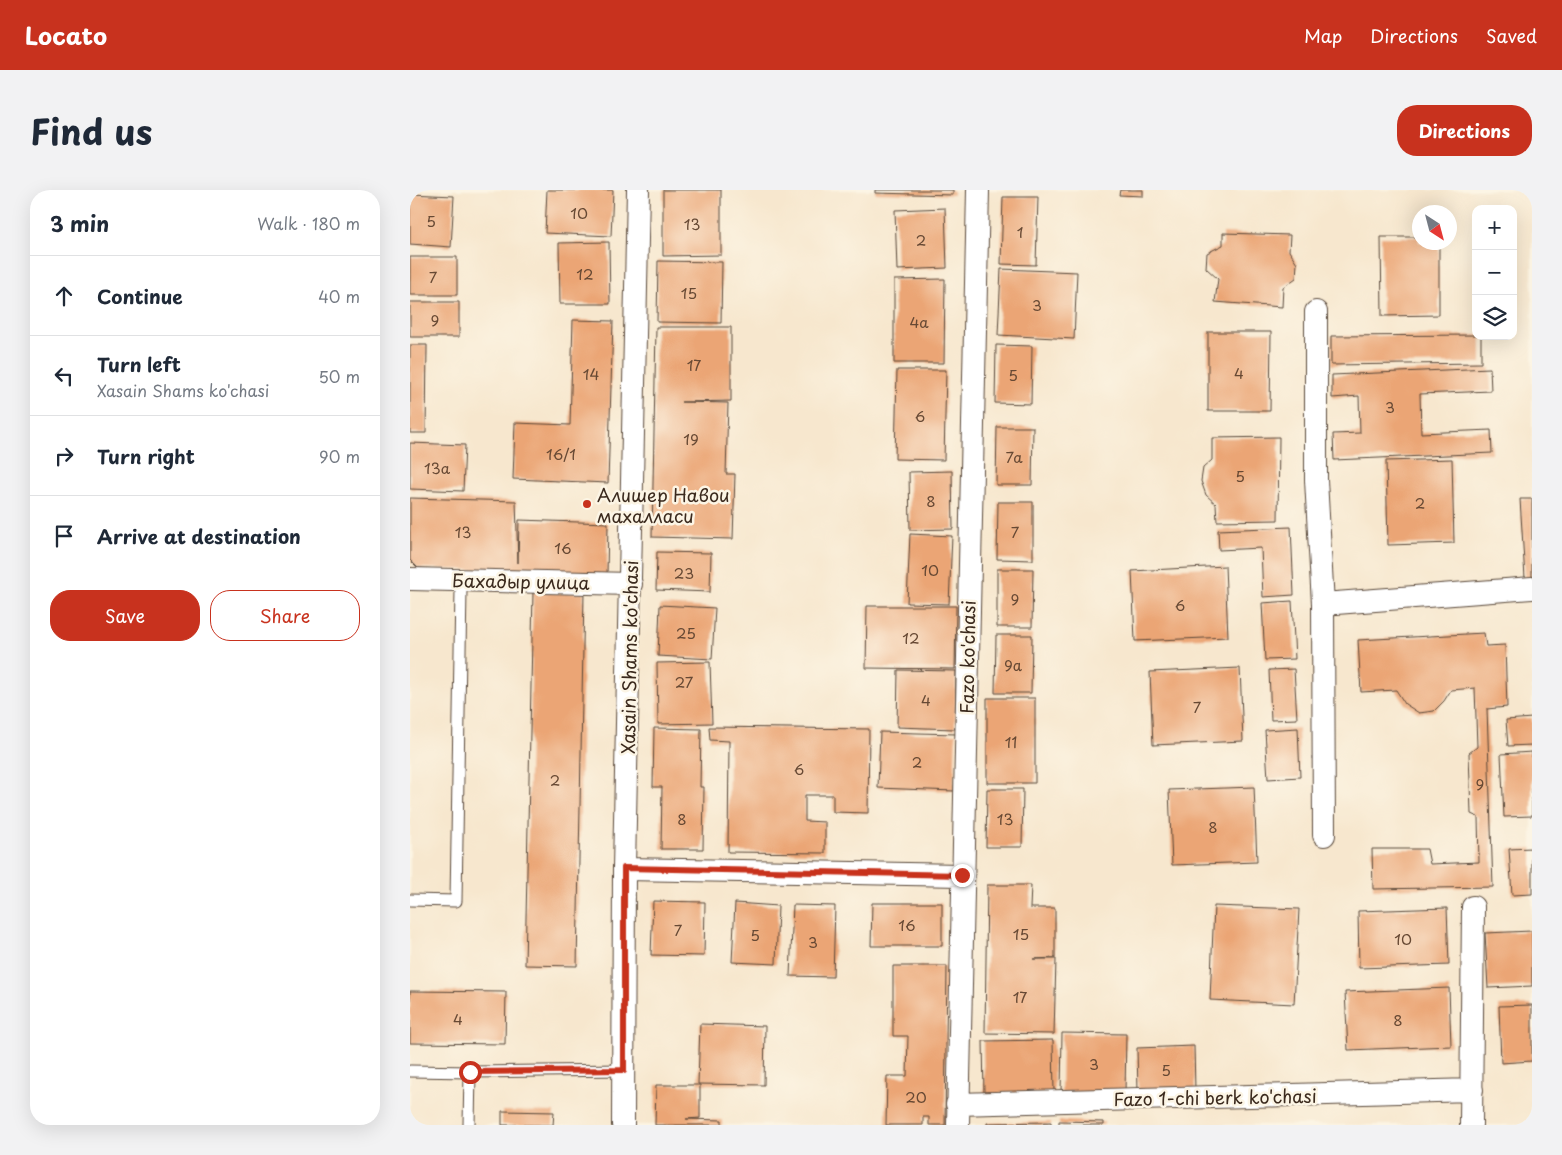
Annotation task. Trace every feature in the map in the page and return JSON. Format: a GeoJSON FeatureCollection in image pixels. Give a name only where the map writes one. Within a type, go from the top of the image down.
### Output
{"type":"FeatureCollection","features":[{"type":"Feature","properties":{"kind":"street","name":"Xasain Shams ko'chasi"},"geometry":{"type":"LineString","coordinates":[[623,1125],[624,868],[638,190]]}},
{"type":"Feature","properties":{"kind":"street","name":"Fazo ko'chasi"},"geometry":{"type":"LineString","coordinates":[[958,1114],[978,190]]}},
{"type":"Feature","properties":{"kind":"street"},"geometry":{"type":"LineString","coordinates":[[1316,312],[1316,480],[1323,604],[1324,834]]}},
{"type":"Feature","properties":{"kind":"street","name":"Бахадыр улица"},"geometry":{"type":"LineString","coordinates":[[410,579],[631,584]]}},
{"type":"Feature","properties":{"kind":"street"},"geometry":{"type":"LineString","coordinates":[[1323,604],[1532,588]]}},
{"type":"Feature","properties":{"kind":"street"},"geometry":{"type":"LineString","coordinates":[[624,868],[962,875]]}},
{"type":"Feature","properties":{"kind":"street"},"geometry":{"type":"LineString","coordinates":[[1472,1125],[1474,908]]}},
{"type":"Feature","properties":{"kind":"street","name":"Fazo 1-chi berk ko'chasi"},"geometry":{"type":"LineString","coordinates":[[958,1114],[1472,1090]]}},
{"type":"Feature","properties":{"kind":"lane"},"geometry":{"type":"LineString","coordinates":[[410,900],[456,902],[461,589]]}},
{"type":"Feature","properties":{"kind":"lane"},"geometry":{"type":"LineString","coordinates":[[410,1071],[624,1070]]}},
{"type":"Feature","properties":{"kind":"lane"},"geometry":{"type":"LineString","coordinates":[[468,1125],[470,1072]]}},
{"type":"Feature","properties":{"kind":"building"},"geometry":{"type":"Polygon","coordinates":[[[547,190],[613,190],[611,236],[545,233],[547,190]]]}},
{"type":"Feature","properties":{"kind":"building"},"geometry":{"type":"Polygon","coordinates":[[[663,190],[721,190],[721,255],[663,256],[663,190]]]}},
{"type":"Feature","properties":{"kind":"building"},"geometry":{"type":"Polygon","coordinates":[[[875,190],[953,190],[953,195],[875,193],[875,190]]]}},
{"type":"Feature","properties":{"kind":"building"},"geometry":{"type":"Polygon","coordinates":[[[1120,190],[1143,190],[1143,196],[1119,195],[1120,190]]]}},
{"type":"Feature","properties":{"kind":"building"},"geometry":{"type":"Polygon","coordinates":[[[410,194],[454,196],[451,247],[410,244],[410,194]]]}},
{"type":"Feature","properties":{"kind":"building"},"geometry":{"type":"Polygon","coordinates":[[[1003,197],[1038,197],[1036,265],[1001,264],[1003,197]]]}},
{"type":"Feature","properties":{"kind":"building"},"geometry":{"type":"Polygon","coordinates":[[[945,208],[947,268],[897,270],[895,210],[945,208]]]}},
{"type":"Feature","properties":{"kind":"building"},"geometry":{"type":"Polygon","coordinates":[[[1223,233],[1290,235],[1289,251],[1297,263],[1296,278],[1283,287],[1282,307],[1215,302],[1218,279],[1206,268],[1207,253],[1223,245],[1223,233]]]}},
{"type":"Feature","properties":{"kind":"building"},"geometry":{"type":"Polygon","coordinates":[[[1381,237],[1412,237],[1412,250],[1439,250],[1439,315],[1382,316],[1381,237]]]}},
{"type":"Feature","properties":{"kind":"building"},"geometry":{"type":"Polygon","coordinates":[[[609,242],[610,304],[560,304],[559,243],[609,242]]]}},
{"type":"Feature","properties":{"kind":"building"},"geometry":{"type":"Polygon","coordinates":[[[410,257],[457,257],[457,295],[410,295],[410,257]]]}},
{"type":"Feature","properties":{"kind":"building"},"geometry":{"type":"Polygon","coordinates":[[[658,261],[722,262],[721,323],[657,322],[658,261]]]}},
{"type":"Feature","properties":{"kind":"building"},"geometry":{"type":"Polygon","coordinates":[[[1001,269],[1077,272],[1074,339],[998,335],[1001,269]]]}},
{"type":"Feature","properties":{"kind":"building"},"geometry":{"type":"Polygon","coordinates":[[[945,279],[944,363],[894,363],[894,280],[945,279]]]}},
{"type":"Feature","properties":{"kind":"building"},"geometry":{"type":"Polygon","coordinates":[[[410,302],[459,302],[459,337],[410,337],[410,302]]]}},
{"type":"Feature","properties":{"kind":"building"},"geometry":{"type":"Polygon","coordinates":[[[573,320],[613,321],[608,483],[513,479],[515,423],[570,425],[573,320]]]}},
{"type":"Feature","properties":{"kind":"building"},"geometry":{"type":"Polygon","coordinates":[[[656,327],[731,327],[731,401],[681,402],[728,403],[726,474],[735,474],[733,539],[652,537],[656,327]]]}},
{"type":"Feature","properties":{"kind":"building"},"geometry":{"type":"Polygon","coordinates":[[[1208,332],[1271,332],[1270,411],[1208,411],[1208,332]]]}},
{"type":"Feature","properties":{"kind":"building"},"geometry":{"type":"Polygon","coordinates":[[[1472,335],[1472,340],[1481,340],[1481,363],[1331,365],[1331,336],[1472,335]]]}},
{"type":"Feature","properties":{"kind":"building"},"geometry":{"type":"Polygon","coordinates":[[[410,345],[427,345],[426,433],[410,433],[410,345]]]}},
{"type":"Feature","properties":{"kind":"building"},"geometry":{"type":"Polygon","coordinates":[[[996,345],[1032,346],[1031,404],[995,403],[996,345]]]}},
{"type":"Feature","properties":{"kind":"building"},"geometry":{"type":"Polygon","coordinates":[[[1490,368],[1491,391],[1420,394],[1421,433],[1491,430],[1492,453],[1334,460],[1333,434],[1360,433],[1359,396],[1332,398],[1332,375],[1490,368]]]}},
{"type":"Feature","properties":{"kind":"building"},"geometry":{"type":"Polygon","coordinates":[[[897,370],[946,370],[944,460],[895,459],[897,370]]]}},
{"type":"Feature","properties":{"kind":"building"},"geometry":{"type":"Polygon","coordinates":[[[997,427],[1033,427],[1032,485],[996,485],[997,427]]]}},
{"type":"Feature","properties":{"kind":"building"},"geometry":{"type":"Polygon","coordinates":[[[1279,437],[1278,520],[1217,521],[1216,504],[1206,495],[1201,481],[1203,468],[1212,460],[1212,438],[1279,437]]]}},
{"type":"Feature","properties":{"kind":"building"},"geometry":{"type":"Polygon","coordinates":[[[410,443],[465,445],[463,491],[410,489],[410,443]]]}},
{"type":"Feature","properties":{"kind":"building"},"geometry":{"type":"Polygon","coordinates":[[[1452,459],[1454,543],[1388,545],[1386,461],[1452,459]]]}},
{"type":"Feature","properties":{"kind":"building"},"geometry":{"type":"Polygon","coordinates":[[[952,471],[953,529],[910,530],[909,472],[952,471]]]}},
{"type":"Feature","properties":{"kind":"building"},"geometry":{"type":"Polygon","coordinates":[[[410,498],[516,501],[518,563],[519,520],[608,523],[607,575],[418,568],[410,560],[410,498]]]}},
{"type":"Feature","properties":{"kind":"building"},"geometry":{"type":"Polygon","coordinates":[[[1520,499],[1532,499],[1532,578],[1525,578],[1520,499]]]}},
{"type":"Feature","properties":{"kind":"building"},"geometry":{"type":"Polygon","coordinates":[[[998,502],[1033,502],[1033,560],[997,559],[998,502]]]}},
{"type":"Feature","properties":{"kind":"building"},"geometry":{"type":"Polygon","coordinates":[[[1291,527],[1294,595],[1263,597],[1261,548],[1219,550],[1218,530],[1291,527]]]}},
{"type":"Feature","properties":{"kind":"building"},"geometry":{"type":"Polygon","coordinates":[[[910,534],[952,536],[949,604],[907,603],[910,534]]]}},
{"type":"Feature","properties":{"kind":"building"},"geometry":{"type":"Polygon","coordinates":[[[657,552],[711,553],[710,592],[656,590],[657,552]]]}},
{"type":"Feature","properties":{"kind":"building"},"geometry":{"type":"Polygon","coordinates":[[[1225,566],[1228,637],[1135,641],[1132,571],[1225,566]]]}},
{"type":"Feature","properties":{"kind":"building"},"geometry":{"type":"Polygon","coordinates":[[[997,569],[1033,569],[1032,627],[997,627],[997,569]]]}},
{"type":"Feature","properties":{"kind":"building"},"geometry":{"type":"Polygon","coordinates":[[[533,592],[584,593],[577,966],[525,965],[533,592]]]}},
{"type":"Feature","properties":{"kind":"building"},"geometry":{"type":"Polygon","coordinates":[[[1292,601],[1295,659],[1265,660],[1262,603],[1292,601]]]}},
{"type":"Feature","properties":{"kind":"building"},"geometry":{"type":"Polygon","coordinates":[[[660,605],[715,608],[712,659],[658,656],[660,605]]]}},
{"type":"Feature","properties":{"kind":"building"},"geometry":{"type":"Polygon","coordinates":[[[867,606],[956,606],[955,669],[866,668],[867,606]]]}},
{"type":"Feature","properties":{"kind":"building"},"geometry":{"type":"Polygon","coordinates":[[[1484,633],[1486,646],[1505,645],[1507,707],[1487,709],[1493,887],[1373,889],[1372,849],[1427,849],[1430,864],[1479,862],[1478,817],[1471,814],[1469,753],[1477,747],[1475,688],[1451,690],[1434,711],[1419,713],[1405,704],[1396,690],[1361,692],[1358,640],[1484,633]]]}},
{"type":"Feature","properties":{"kind":"building"},"geometry":{"type":"Polygon","coordinates":[[[996,635],[1032,635],[1031,693],[995,693],[996,635]]]}},
{"type":"Feature","properties":{"kind":"building"},"geometry":{"type":"Polygon","coordinates":[[[710,662],[712,723],[658,724],[657,663],[710,662]]]}},
{"type":"Feature","properties":{"kind":"building"},"geometry":{"type":"Polygon","coordinates":[[[1240,668],[1243,741],[1153,745],[1150,672],[1240,668]]]}},
{"type":"Feature","properties":{"kind":"building"},"geometry":{"type":"Polygon","coordinates":[[[1294,669],[1297,719],[1271,720],[1269,670],[1294,669]]]}},
{"type":"Feature","properties":{"kind":"building"},"geometry":{"type":"Polygon","coordinates":[[[898,670],[956,671],[955,729],[897,727],[898,670]]]}},
{"type":"Feature","properties":{"kind":"building"},"geometry":{"type":"Polygon","coordinates":[[[987,698],[1035,698],[1035,783],[987,783],[987,698]]]}},
{"type":"Feature","properties":{"kind":"building"},"geometry":{"type":"Polygon","coordinates":[[[1532,718],[1532,745],[1508,746],[1506,720],[1532,718]]]}},
{"type":"Feature","properties":{"kind":"building"},"geometry":{"type":"Polygon","coordinates":[[[709,727],[869,729],[868,813],[833,812],[833,795],[805,795],[805,821],[825,822],[825,853],[728,852],[729,741],[710,740],[709,727]]]}},
{"type":"Feature","properties":{"kind":"building"},"geometry":{"type":"Polygon","coordinates":[[[654,728],[701,729],[700,787],[704,787],[703,849],[661,849],[662,787],[653,787],[654,728]]]}},
{"type":"Feature","properties":{"kind":"building"},"geometry":{"type":"Polygon","coordinates":[[[1298,728],[1300,777],[1268,779],[1265,730],[1298,728]]]}},
{"type":"Feature","properties":{"kind":"building"},"geometry":{"type":"Polygon","coordinates":[[[880,732],[956,734],[954,791],[878,788],[880,732]]]}},
{"type":"Feature","properties":{"kind":"building"},"geometry":{"type":"Polygon","coordinates":[[[1532,752],[1532,816],[1504,817],[1501,754],[1532,752]]]}},
{"type":"Feature","properties":{"kind":"building"},"geometry":{"type":"Polygon","coordinates":[[[1254,787],[1257,862],[1172,865],[1169,790],[1254,787]]]}},
{"type":"Feature","properties":{"kind":"building"},"geometry":{"type":"Polygon","coordinates":[[[987,789],[1023,789],[1022,847],[986,847],[987,789]]]}},
{"type":"Feature","properties":{"kind":"building"},"geometry":{"type":"Polygon","coordinates":[[[1532,848],[1532,894],[1512,895],[1509,849],[1532,848]]]}},
{"type":"Feature","properties":{"kind":"building"},"geometry":{"type":"Polygon","coordinates":[[[987,885],[1031,885],[1030,908],[1055,908],[1055,958],[1033,959],[1056,959],[1054,1034],[985,1033],[987,885]]]}},
{"type":"Feature","properties":{"kind":"building"},"geometry":{"type":"Polygon","coordinates":[[[653,901],[705,902],[704,956],[651,955],[653,901]]]}},
{"type":"Feature","properties":{"kind":"building"},"geometry":{"type":"Polygon","coordinates":[[[735,903],[778,906],[776,964],[732,962],[735,903]]]}},
{"type":"Feature","properties":{"kind":"building"},"geometry":{"type":"Polygon","coordinates":[[[872,903],[942,903],[942,946],[871,946],[872,903]]]}},
{"type":"Feature","properties":{"kind":"building"},"geometry":{"type":"Polygon","coordinates":[[[793,905],[835,906],[833,977],[790,976],[793,905]]]}},
{"type":"Feature","properties":{"kind":"building"},"geometry":{"type":"Polygon","coordinates":[[[1214,906],[1299,909],[1294,1004],[1210,1000],[1214,906]]]}},
{"type":"Feature","properties":{"kind":"building"},"geometry":{"type":"Polygon","coordinates":[[[1447,908],[1449,965],[1359,968],[1358,911],[1447,908]]]}},
{"type":"Feature","properties":{"kind":"building"},"geometry":{"type":"Polygon","coordinates":[[[1532,931],[1532,986],[1488,988],[1485,933],[1532,931]]]}},
{"type":"Feature","properties":{"kind":"building"},"geometry":{"type":"Polygon","coordinates":[[[893,966],[947,966],[945,1125],[929,1125],[929,1117],[923,1117],[923,1125],[886,1125],[887,1076],[907,1076],[908,1036],[893,1036],[893,966]]]}},
{"type":"Feature","properties":{"kind":"building"},"geometry":{"type":"Polygon","coordinates":[[[1449,988],[1451,1046],[1348,1050],[1345,992],[1449,988]]]}},
{"type":"Feature","properties":{"kind":"building"},"geometry":{"type":"Polygon","coordinates":[[[410,991],[506,992],[505,1044],[410,1043],[410,991]]]}},
{"type":"Feature","properties":{"kind":"building"},"geometry":{"type":"Polygon","coordinates":[[[1532,1005],[1532,1061],[1501,1063],[1499,1006],[1532,1005]]]}},
{"type":"Feature","properties":{"kind":"building"},"geometry":{"type":"Polygon","coordinates":[[[700,1024],[765,1026],[764,1085],[698,1084],[700,1024]]]}},
{"type":"Feature","properties":{"kind":"building"},"geometry":{"type":"Polygon","coordinates":[[[1062,1033],[1126,1034],[1125,1092],[1061,1093],[1062,1033]]]}},
{"type":"Feature","properties":{"kind":"building"},"geometry":{"type":"Polygon","coordinates":[[[1053,1040],[1054,1093],[984,1094],[983,1041],[1053,1040]]]}},
{"type":"Feature","properties":{"kind":"building"},"geometry":{"type":"Polygon","coordinates":[[[1194,1046],[1195,1090],[1138,1092],[1137,1048],[1194,1046]]]}},
{"type":"Feature","properties":{"kind":"building"},"geometry":{"type":"Polygon","coordinates":[[[656,1085],[700,1085],[700,1118],[686,1119],[722,1120],[722,1125],[655,1125],[656,1085]]]}},
{"type":"Feature","properties":{"kind":"building"},"geometry":{"type":"Polygon","coordinates":[[[502,1111],[554,1112],[553,1125],[502,1125],[502,1111]]]}},
{"type":"Feature","properties":{"kind":"building"},"geometry":{"type":"Polygon","coordinates":[[[1059,1121],[1104,1122],[1104,1125],[1059,1125],[1059,1121]]]}},
{"type":"Feature","properties":{"kind":"building"},"geometry":{"type":"Polygon","coordinates":[[[1051,1122],[1051,1125],[987,1125],[987,1123],[1051,1122]]]}},
{"type":"Feature","properties":{"kind":"place","name":"Алишер Навои махалласи"},"geometry":{"type":"Point","coordinates":[587,504]}},
{"type":"Feature","properties":{"kind":"route"},"geometry":{"type":"LineString","coordinates":[[470,1072],[624,1070],[624,868],[962,875]]}}]}
